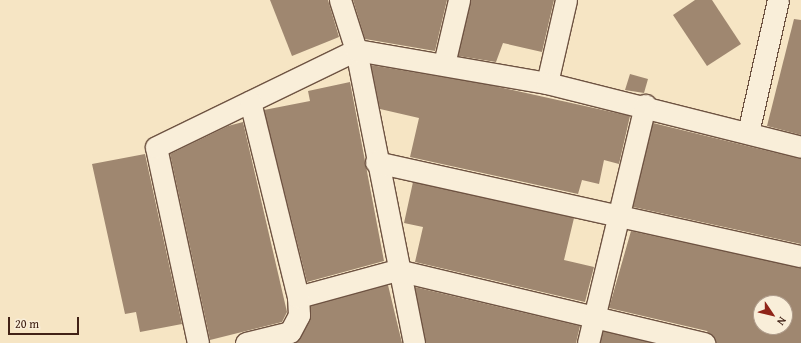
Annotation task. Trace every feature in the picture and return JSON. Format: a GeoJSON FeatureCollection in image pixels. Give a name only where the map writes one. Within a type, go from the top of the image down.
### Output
{"type":"FeatureCollection","features":[{"type":"Feature","properties":{"kind":"street"},"geometry":{"type":"LineString","coordinates":[[444,64],[459,0]]}},
{"type":"Feature","properties":{"kind":"street"},"geometry":{"type":"LineString","coordinates":[[547,83],[566,0]]}},
{"type":"Feature","properties":{"kind":"street"},"geometry":{"type":"LineString","coordinates":[[748,133],[778,0]]}},
{"type":"Feature","properties":{"kind":"street"},"geometry":{"type":"LineString","coordinates":[[343,2],[356,50],[397,270],[414,343]]}},
{"type":"Feature","properties":{"kind":"street"},"geometry":{"type":"LineString","coordinates":[[198,343],[155,153],[161,142],[250,102],[356,50],[547,83],[645,105],[801,147]]}},
{"type":"Feature","properties":{"kind":"street"},"geometry":{"type":"LineString","coordinates":[[246,343],[290,332],[298,322],[298,297],[250,102]]}},
{"type":"Feature","properties":{"kind":"street"},"geometry":{"type":"LineString","coordinates":[[588,343],[645,105]]}},
{"type":"Feature","properties":{"kind":"street"},"geometry":{"type":"LineString","coordinates":[[376,162],[618,214],[801,256]]}},
{"type":"Feature","properties":{"kind":"street"},"geometry":{"type":"LineString","coordinates":[[298,297],[397,270],[704,343]]}},
{"type":"Feature","properties":{"kind":"building"},"geometry":{"type":"Polygon","coordinates":[[[270,0],[328,0],[339,37],[292,56],[270,0]]]}},
{"type":"Feature","properties":{"kind":"building"},"geometry":{"type":"Polygon","coordinates":[[[353,0],[447,0],[435,51],[365,39],[353,0]]]}},
{"type":"Feature","properties":{"kind":"building"},"geometry":{"type":"Polygon","coordinates":[[[471,0],[554,0],[542,52],[503,43],[496,62],[458,56],[471,0]]]}},
{"type":"Feature","properties":{"kind":"building"},"geometry":{"type":"Polygon","coordinates":[[[695,0],[712,0],[741,44],[707,66],[673,15],[695,0]]]}},
{"type":"Feature","properties":{"kind":"building"},"geometry":{"type":"Polygon","coordinates":[[[794,19],[801,20],[801,135],[767,126],[794,19]]]}},
{"type":"Feature","properties":{"kind":"building"},"geometry":{"type":"Polygon","coordinates":[[[371,65],[490,85],[630,116],[619,164],[604,160],[599,184],[582,180],[578,194],[410,157],[419,118],[380,109],[371,65]]]}},
{"type":"Feature","properties":{"kind":"building"},"geometry":{"type":"Polygon","coordinates":[[[630,74],[648,79],[644,93],[625,90],[630,74]]]}},
{"type":"Feature","properties":{"kind":"building"},"geometry":{"type":"Polygon","coordinates":[[[350,82],[384,261],[307,282],[264,110],[310,101],[308,91],[350,82]]]}},
{"type":"Feature","properties":{"kind":"building"},"geometry":{"type":"Polygon","coordinates":[[[243,122],[287,312],[282,322],[210,340],[170,154],[228,126],[243,122]]]}},
{"type":"Feature","properties":{"kind":"building"},"geometry":{"type":"Polygon","coordinates":[[[653,123],[801,159],[801,244],[633,207],[653,123]]]}},
{"type":"Feature","properties":{"kind":"building"},"geometry":{"type":"Polygon","coordinates":[[[145,154],[182,324],[140,332],[136,312],[125,314],[92,164],[145,154]]]}},
{"type":"Feature","properties":{"kind":"building"},"geometry":{"type":"Polygon","coordinates":[[[413,182],[574,218],[564,260],[594,267],[585,302],[415,262],[423,227],[404,223],[413,182]]]}},
{"type":"Feature","properties":{"kind":"building"},"geometry":{"type":"Polygon","coordinates":[[[631,231],[801,268],[801,343],[716,343],[707,331],[609,308],[631,231]]]}},
{"type":"Feature","properties":{"kind":"building"},"geometry":{"type":"Polygon","coordinates":[[[388,285],[402,343],[294,343],[310,321],[311,306],[388,285]]]}},
{"type":"Feature","properties":{"kind":"building"},"geometry":{"type":"Polygon","coordinates":[[[415,287],[580,326],[576,343],[426,343],[415,287]]]}},
{"type":"Feature","properties":{"kind":"building"},"geometry":{"type":"Polygon","coordinates":[[[603,331],[652,343],[600,343],[603,331]]]}}]}
